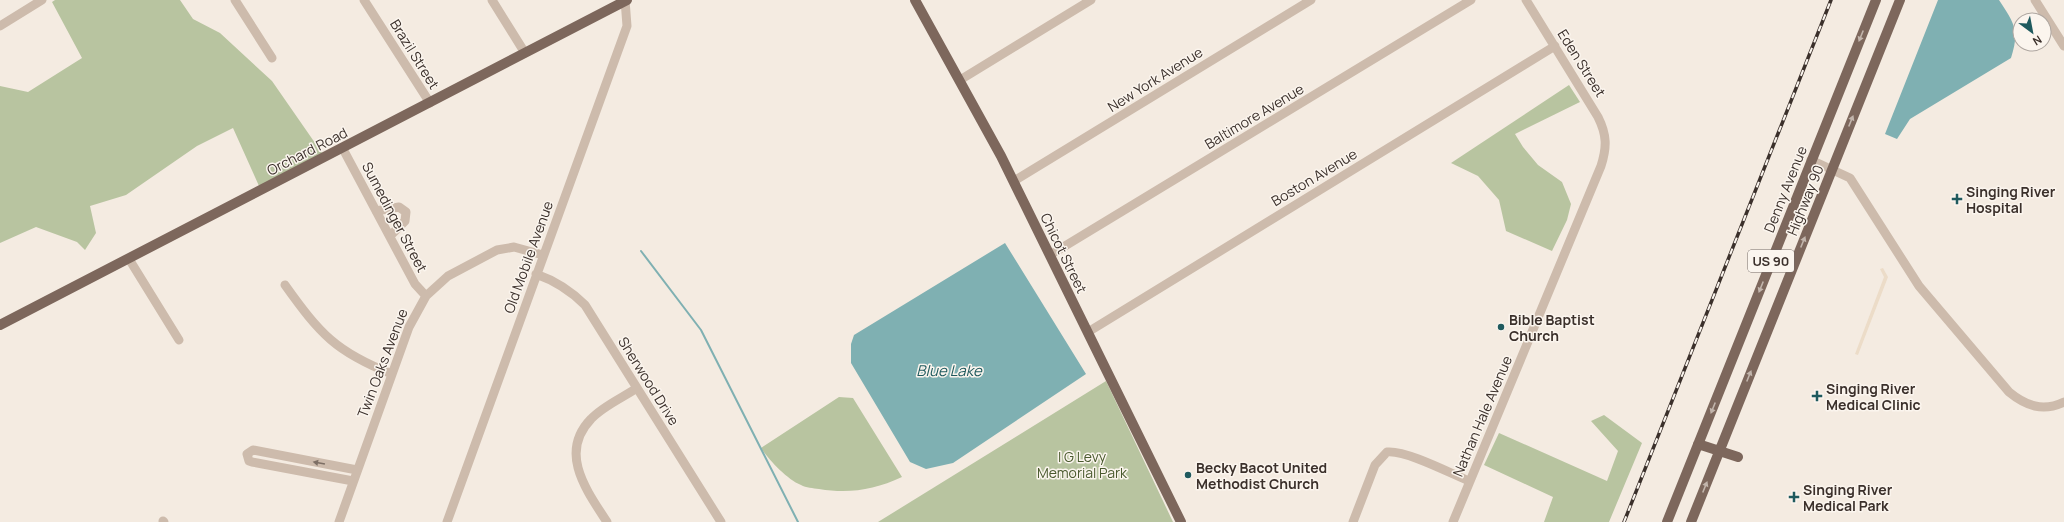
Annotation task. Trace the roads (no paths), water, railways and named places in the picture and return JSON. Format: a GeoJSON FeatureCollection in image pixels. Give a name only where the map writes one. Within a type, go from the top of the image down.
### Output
{"type":"FeatureCollection","features":[{"type":"Feature","properties":{"kind":"main road","name":"Orchard Road"},"geometry":{"type":"LineString","coordinates":[[0,325],[626,0]]}},
{"type":"Feature","properties":{"kind":"main road","name":"Chicot Street"},"geometry":{"type":"LineString","coordinates":[[915,0],[960,80],[1014,182],[1181,522]]}},
{"type":"Feature","properties":{"kind":"main road","name":"Denny Avenue"},"geometry":{"type":"LineString","coordinates":[[1667,522],[1876,0]]}},
{"type":"Feature","properties":{"kind":"main road","name":"Highway 90"},"geometry":{"type":"LineString","coordinates":[[1691,522],[1900,0]]}},
{"type":"Feature","properties":{"kind":"main road"},"geometry":{"type":"LineString","coordinates":[[1698,444],[1738,457]]}},
{"type":"Feature","properties":{"kind":"street"},"geometry":{"type":"LineString","coordinates":[[0,26],[42,0]]}},
{"type":"Feature","properties":{"kind":"street"},"geometry":{"type":"LineString","coordinates":[[235,0],[272,58]]}},
{"type":"Feature","properties":{"kind":"street","name":"Brazil Street"},"geometry":{"type":"LineString","coordinates":[[364,0],[430,103]]}},
{"type":"Feature","properties":{"kind":"street"},"geometry":{"type":"LineString","coordinates":[[492,0],[525,53]]}},
{"type":"Feature","properties":{"kind":"street","name":"Old Mobile Avenue"},"geometry":{"type":"LineString","coordinates":[[447,522],[627,26],[626,0]]}},
{"type":"Feature","properties":{"kind":"street"},"geometry":{"type":"LineString","coordinates":[[960,80],[1091,0]]}},
{"type":"Feature","properties":{"kind":"street","name":"New York Avenue"},"geometry":{"type":"LineString","coordinates":[[1014,182],[1311,0]]}},
{"type":"Feature","properties":{"kind":"street","name":"Baltimore Avenue"},"geometry":{"type":"LineString","coordinates":[[1050,255],[1471,0]]}},
{"type":"Feature","properties":{"kind":"street","name":"Eden Street"},"geometry":{"type":"LineString","coordinates":[[1526,0],[1598,117],[1604,130],[1606,143]]}},
{"type":"Feature","properties":{"kind":"street"},"geometry":{"type":"LineString","coordinates":[[2035,0],[2064,46]]}},
{"type":"Feature","properties":{"kind":"street","name":"Boston Avenue"},"geometry":{"type":"LineString","coordinates":[[1088,332],[1555,46]]}},
{"type":"Feature","properties":{"kind":"street","name":"Nathan Hale Avenue"},"geometry":{"type":"LineString","coordinates":[[1453,522],[1601,166],[1606,143]]}},
{"type":"Feature","properties":{"kind":"street","name":"Sumedinger Street"},"geometry":{"type":"LineString","coordinates":[[343,148],[415,284],[426,296]]}},
{"type":"Feature","properties":{"kind":"street"},"geometry":{"type":"LineString","coordinates":[[1811,160],[1850,178],[1919,286],[2009,392],[2020,401],[2035,407],[2051,407],[2064,402]]}},
{"type":"Feature","properties":{"kind":"street"},"geometry":{"type":"LineString","coordinates":[[376,211],[399,207],[406,212],[405,221],[390,236]]}},
{"type":"Feature","properties":{"kind":"street","name":"Twin Oaks Avenue"},"geometry":{"type":"LineString","coordinates":[[339,522],[408,327],[426,296],[448,276],[497,250],[518,248],[543,255]]}},
{"type":"Feature","properties":{"kind":"street"},"geometry":{"type":"LineString","coordinates":[[129,259],[179,340]]}},
{"type":"Feature","properties":{"kind":"street","name":"Sherwood Drive"},"geometry":{"type":"LineString","coordinates":[[536,274],[556,281],[585,305],[721,522]]}},
{"type":"Feature","properties":{"kind":"street"},"geometry":{"type":"LineString","coordinates":[[285,286],[313,323],[335,345],[366,364],[392,374]]}},
{"type":"Feature","properties":{"kind":"street"},"geometry":{"type":"LineString","coordinates":[[607,522],[579,473],[576,459],[577,446],[584,428],[591,420],[637,388]]}},
{"type":"Feature","properties":{"kind":"street"},"geometry":{"type":"LineString","coordinates":[[353,481],[252,462],[249,461],[247,454],[252,450],[357,470]]}},
{"type":"Feature","properties":{"kind":"street"},"geometry":{"type":"LineString","coordinates":[[1354,520],[1375,465],[1387,452],[1409,456],[1469,481]]}},
{"type":"Feature","properties":{"kind":"water"},"geometry":{"type":"Polygon","coordinates":[[[1938,0],[1999,0],[2012,21],[2013,52],[2011,58],[1910,119],[1897,139],[1885,134],[1938,0]]]}},
{"type":"Feature","properties":{"kind":"water","name":"Blue Lake"},"geometry":{"type":"Polygon","coordinates":[[[1005,243],[1086,374],[953,463],[926,469],[910,462],[851,363],[851,344],[854,335],[1005,243]]]}},
{"type":"Feature","properties":{"kind":"waterway"},"geometry":{"type":"LineString","coordinates":[[641,251],[701,330],[798,522]]}},
{"type":"Feature","properties":{"kind":"railway"},"geometry":{"type":"LineString","coordinates":[[1624,522],[1831,0]]}},
{"type":"Feature","properties":{"kind":"place","name":"Singing River Hospital"},"geometry":{"type":"Point","coordinates":[1957,199]}},
{"type":"Feature","properties":{"kind":"place","name":"Bible Baptist Church"},"geometry":{"type":"Point","coordinates":[1501,327]}},
{"type":"Feature","properties":{"kind":"place","name":"Singing River Medical Clinic"},"geometry":{"type":"Point","coordinates":[1817,396]}},
{"type":"Feature","properties":{"kind":"place","name":"Becky Bacot United Methodist Church"},"geometry":{"type":"Point","coordinates":[1188,475]}},
{"type":"Feature","properties":{"kind":"place","name":"Singing River Medical Park"},"geometry":{"type":"Point","coordinates":[1794,497]}},
{"type":"Feature","properties":{"kind":"park label","name":"I G Levy Memorial Park"},"geometry":{"type":"Point","coordinates":[1082,464]}}]}
